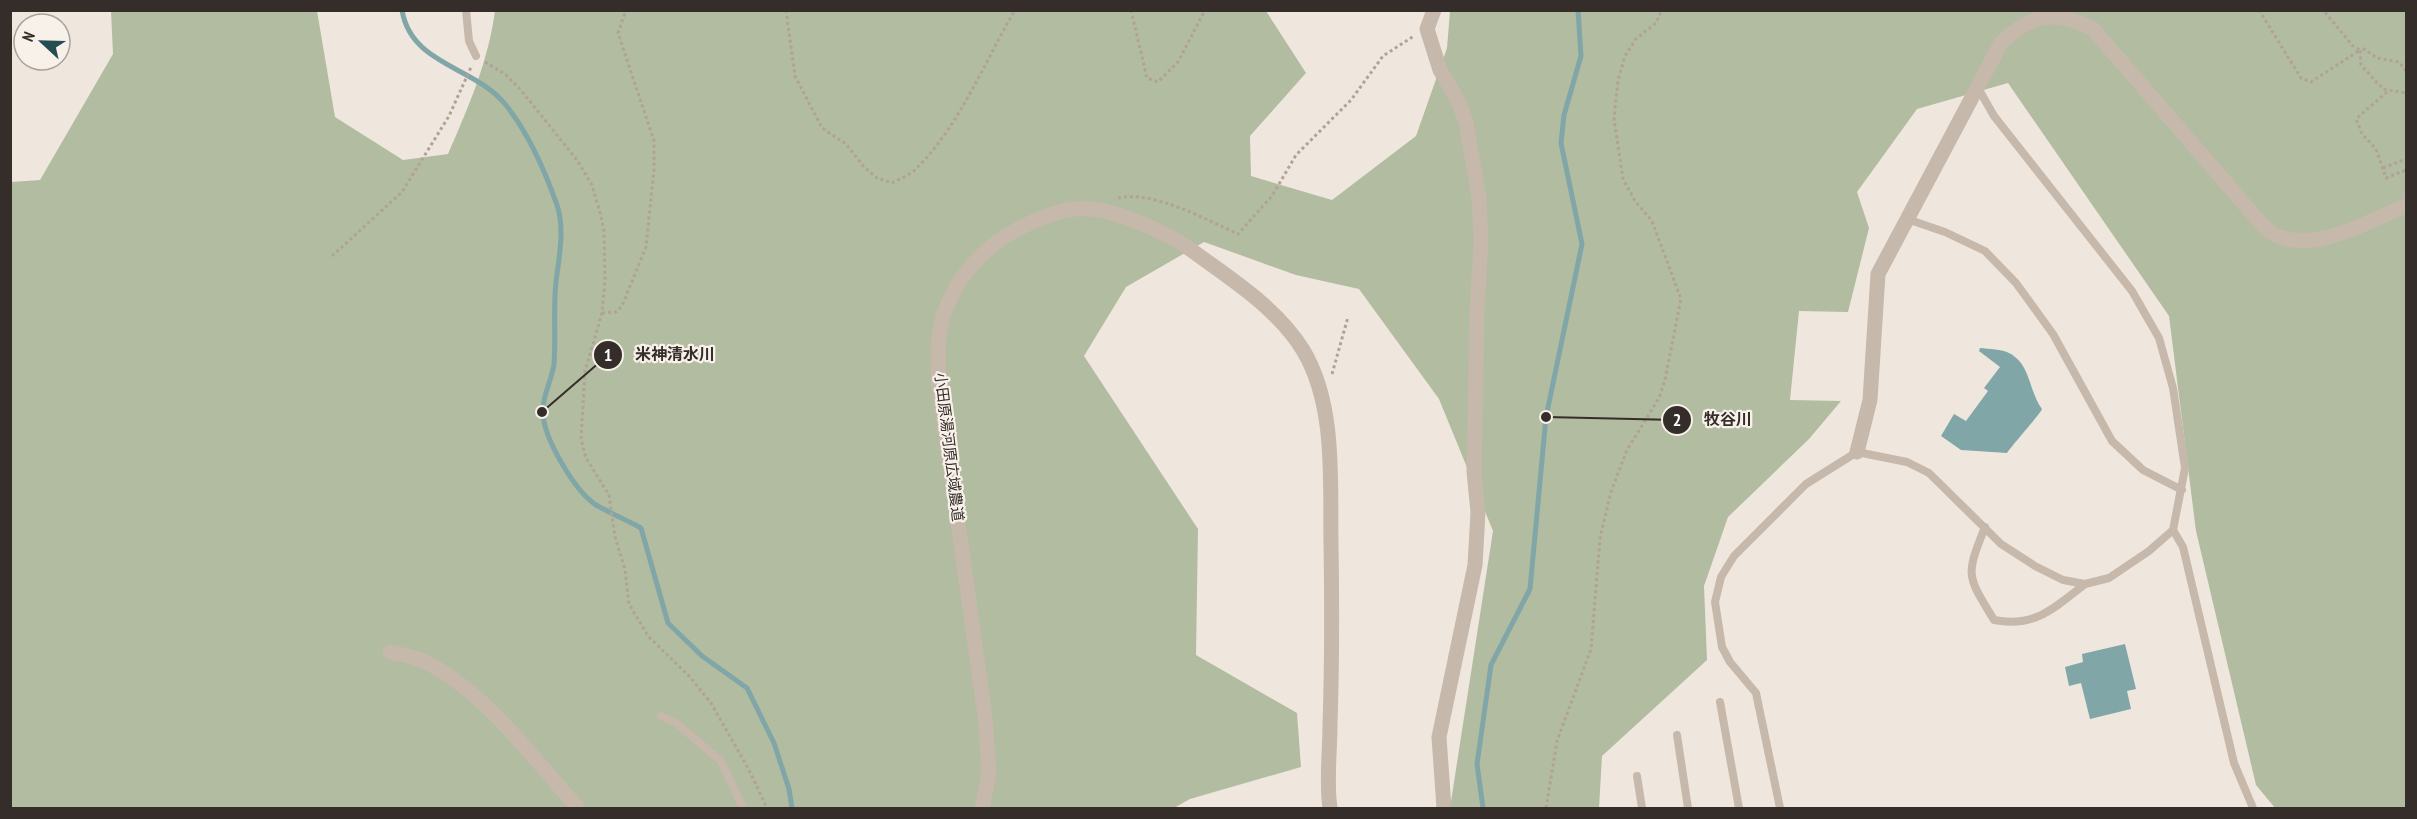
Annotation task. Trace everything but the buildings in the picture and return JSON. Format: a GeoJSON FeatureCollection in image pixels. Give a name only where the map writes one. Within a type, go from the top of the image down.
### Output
{"type":"FeatureCollection","features":[{"type":"Feature","properties":{"kind":"street"},"geometry":{"type":"LineString","coordinates":[[1434,10],[1427,28],[1440,70],[1458,101],[1466,122],[1479,198],[1482,240],[1477,313],[1474,472],[1478,520],[1475,565],[1439,737],[1444,808]]}},
{"type":"Feature","properties":{"kind":"street"},"geometry":{"type":"LineString","coordinates":[[1857,452],[1870,400],[1878,273],[2001,43],[2015,29],[2031,21],[2050,16],[2073,18],[2093,29],[2109,44],[2252,213],[2273,234],[2300,243],[2324,238],[2406,206]]}},
{"type":"Feature","properties":{"kind":"street","name":"小田原湯河原広域農道"},"geometry":{"type":"LineString","coordinates":[[982,808],[988,773],[985,716],[938,379],[940,329],[954,291],[973,262],[995,243],[1044,217],[1076,208],[1125,218],[1186,246],[1249,291],[1279,320],[1302,350],[1319,387],[1327,420],[1331,519],[1330,808]]}},
{"type":"Feature","properties":{"kind":"street"},"geometry":{"type":"LineString","coordinates":[[390,651],[420,660],[450,677],[478,698],[578,808]]}},
{"type":"Feature","properties":{"kind":"lane"},"geometry":{"type":"LineString","coordinates":[[466,10],[469,41],[474,59]]}},
{"type":"Feature","properties":{"kind":"lane"},"geometry":{"type":"LineString","coordinates":[[1977,87],[1994,116],[2132,291],[2158,338],[2175,400],[2185,468],[2173,530],[2149,551],[2109,578],[2085,584],[2047,613],[2016,625],[1994,620],[1972,582],[1971,562],[1985,527]]}},
{"type":"Feature","properties":{"kind":"lane"},"geometry":{"type":"LineString","coordinates":[[1906,219],[1945,232],[1985,252],[2016,282],[2052,334],[2112,441],[2143,470],[2182,490]]}},
{"type":"Feature","properties":{"kind":"lane"},"geometry":{"type":"LineString","coordinates":[[1780,808],[1756,693],[1730,662],[1722,647],[1715,602],[1722,577],[1734,556],[1806,484],[1857,452],[1907,462],[1929,473],[2001,544],[2035,567],[2063,580],[2085,584]]}},
{"type":"Feature","properties":{"kind":"lane"},"geometry":{"type":"LineString","coordinates":[[2173,530],[2183,546],[2234,763],[2253,808]]}},
{"type":"Feature","properties":{"kind":"lane"},"geometry":{"type":"LineString","coordinates":[[1720,702],[1739,808]]}},
{"type":"Feature","properties":{"kind":"lane"},"geometry":{"type":"LineString","coordinates":[[661,716],[676,723],[721,761],[743,808]]}},
{"type":"Feature","properties":{"kind":"lane"},"geometry":{"type":"LineString","coordinates":[[1677,735],[1688,808]]}},
{"type":"Feature","properties":{"kind":"lane"},"geometry":{"type":"LineString","coordinates":[[1637,776],[1642,808]]}},
{"type":"Feature","properties":{"kind":"path"},"geometry":{"type":"LineString","coordinates":[[602,313],[616,312],[622,306],[645,247],[654,170],[654,141],[618,33],[626,10]]}},
{"type":"Feature","properties":{"kind":"path"},"geometry":{"type":"LineString","coordinates":[[786,10],[795,76],[822,128],[846,144],[864,167],[877,178],[891,183],[914,171],[959,112],[1015,10]]}},
{"type":"Feature","properties":{"kind":"path"},"geometry":{"type":"LineString","coordinates":[[1131,10],[1147,78],[1158,82],[1178,62],[1205,10]]}},
{"type":"Feature","properties":{"kind":"path"},"geometry":{"type":"LineString","coordinates":[[1546,808],[1557,741],[1591,649],[1600,538],[1611,492],[1627,450],[1662,389],[1681,299],[1652,221],[1635,201],[1623,179],[1614,119],[1620,68],[1636,39],[1656,23],[1662,10]]}},
{"type":"Feature","properties":{"kind":"path"},"geometry":{"type":"LineString","coordinates":[[2259,10],[2301,78],[2306,82],[2319,78],[2364,49],[2378,58],[2399,62],[2406,71]]}},
{"type":"Feature","properties":{"kind":"path"},"geometry":{"type":"LineString","coordinates":[[2323,10],[2360,50],[2361,65],[2387,92],[2406,93]]}},
{"type":"Feature","properties":{"kind":"path"},"geometry":{"type":"LineString","coordinates":[[1114,199],[1125,196],[1177,208],[1238,234],[1272,196],[1296,155],[1351,100],[1383,56],[1427,28]]}},
{"type":"Feature","properties":{"kind":"path"},"geometry":{"type":"LineString","coordinates":[[332,256],[402,192],[463,88],[474,59],[505,74],[520,89],[577,160],[592,185],[604,231],[602,313],[585,371],[581,439],[586,458],[606,489],[611,503],[613,526],[623,556],[628,604],[648,636],[690,676],[711,703],[748,768],[767,808]]}},
{"type":"Feature","properties":{"kind":"path"},"geometry":{"type":"LineString","coordinates":[[2387,92],[2356,119],[2362,134],[2376,149],[2386,178],[2406,170]]}},
{"type":"Feature","properties":{"kind":"path"},"geometry":{"type":"LineString","coordinates":[[2383,168],[2406,159]]}},
{"type":"Feature","properties":{"kind":"path"},"geometry":{"type":"LineString","coordinates":[[1319,387],[1331,379],[1348,317]]}},
{"type":"Feature","properties":{"kind":"green space"},"geometry":{"type":"Polygon","coordinates":[[[111,11],[317,11],[335,117],[403,160],[448,154],[483,66],[495,11],[1266,11],[1306,73],[1250,136],[1251,176],[1332,200],[1416,136],[1447,48],[1450,11],[2406,11],[2406,808],[2275,808],[2256,785],[2196,531],[2169,316],[2008,83],[1917,109],[1857,192],[1869,228],[1848,312],[1799,311],[1790,400],[1841,401],[1809,439],[1728,517],[1704,586],[1707,660],[1602,756],[1599,808],[1450,808],[1493,531],[1439,399],[1359,289],[1296,275],[1204,242],[1126,287],[1084,356],[1198,529],[1196,655],[1297,713],[1301,767],[1190,799],[1174,808],[11,808],[11,182],[40,180],[113,54],[111,11]]]}},
{"type":"Feature","properties":{"kind":"water"},"geometry":{"type":"Polygon","coordinates":[[[1980,348],[2003,351],[2016,358],[2026,371],[2034,395],[2042,409],[2007,453],[1961,450],[1941,436],[1954,414],[1966,421],[1988,391],[1984,388],[2000,367],[1979,351],[1980,348]]]}},
{"type":"Feature","properties":{"kind":"water"},"geometry":{"type":"Polygon","coordinates":[[[2125,644],[2136,689],[2127,691],[2131,709],[2090,719],[2081,683],[2069,686],[2065,667],[2083,662],[2082,654],[2125,644]]]}},
{"type":"Feature","properties":{"kind":"waterway"},"geometry":{"type":"LineString","coordinates":[[402,10],[408,28],[418,43],[430,54],[477,81],[505,104],[535,152],[557,205],[561,224],[555,292],[554,364],[543,406],[544,423],[548,436],[570,476],[588,498],[596,505],[641,528],[668,623],[702,656],[747,688],[774,743],[789,789],[792,808]]}},
{"type":"Feature","properties":{"kind":"waterway"},"geometry":{"type":"LineString","coordinates":[[1483,808],[1477,764],[1491,665],[1530,589],[1546,417],[1582,244],[1561,143],[1564,115],[1581,56],[1578,10]]}},
{"type":"Feature","properties":{"kind":"place","name":"米神清水川"},"geometry":{"type":"Point","coordinates":[542,412]}},
{"type":"Feature","properties":{"kind":"place","name":"牧谷川"},"geometry":{"type":"Point","coordinates":[1546,417]}}]}
